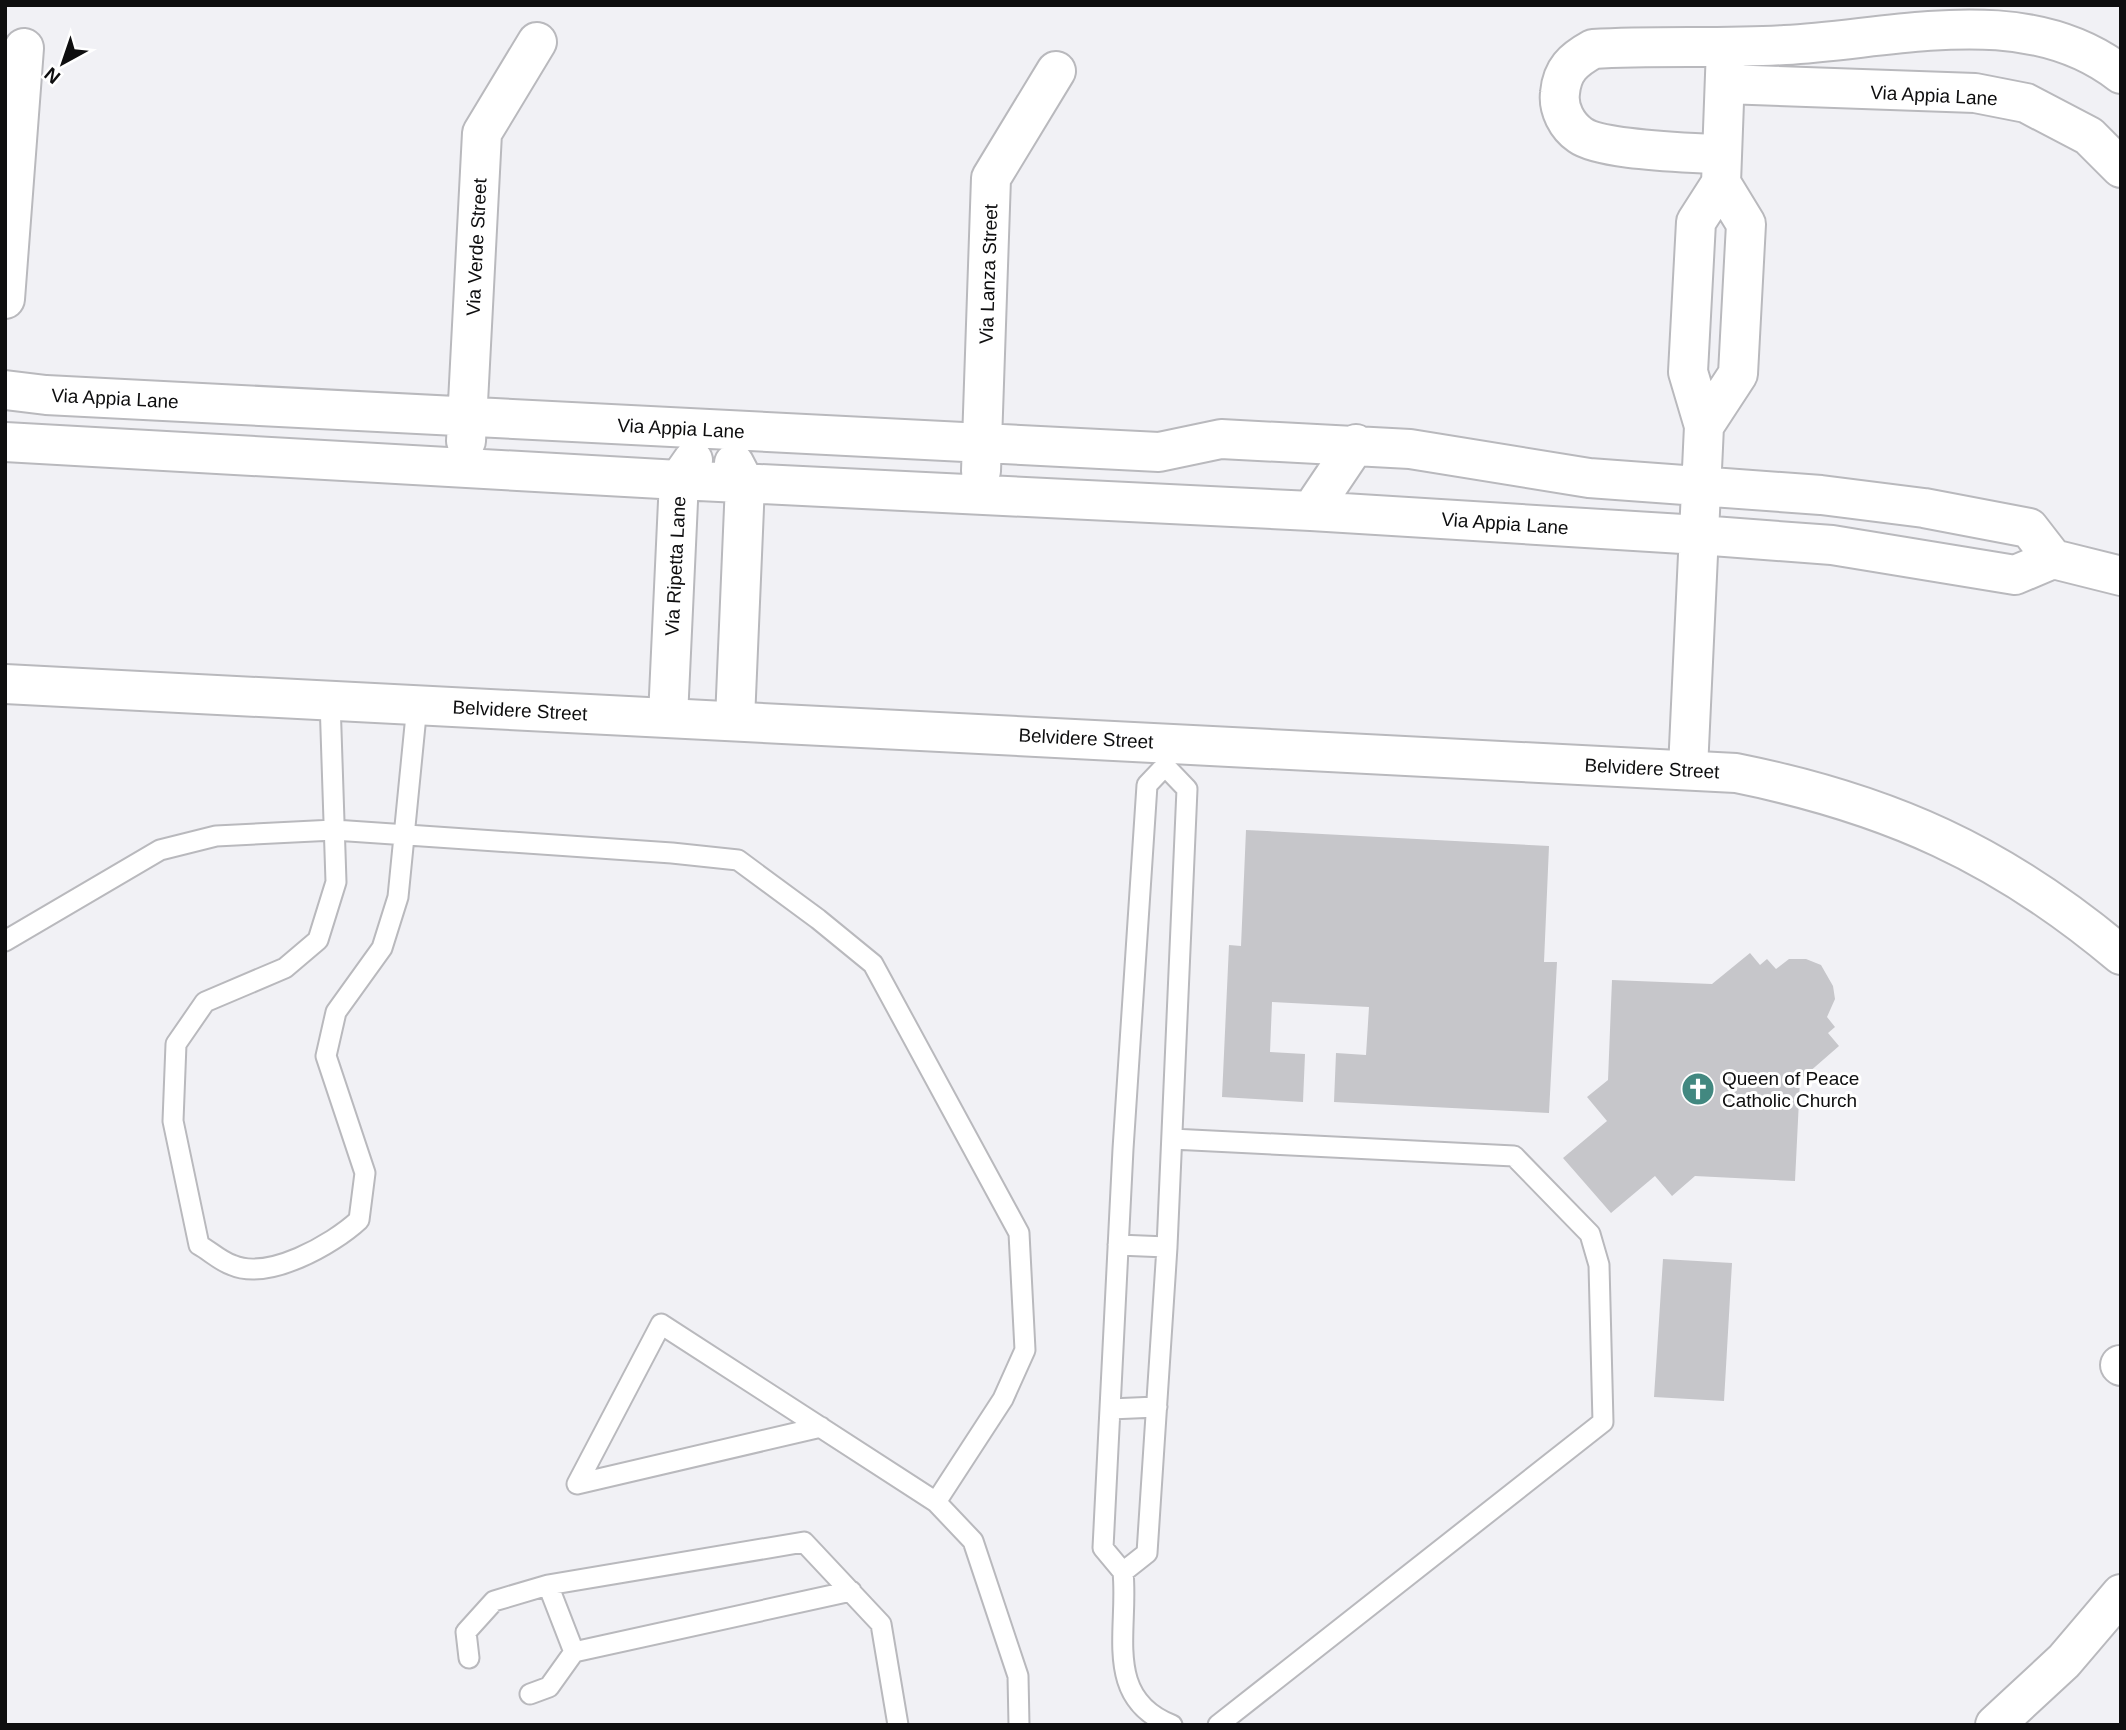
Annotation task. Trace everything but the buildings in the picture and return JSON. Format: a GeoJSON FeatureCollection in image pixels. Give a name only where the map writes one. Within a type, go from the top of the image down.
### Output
{"type":"FeatureCollection","features":[{"type":"Feature","properties":{"kind":"street","name":"Via Appia Lane"},"geometry":{"type":"LineString","coordinates":[[1726,66],[1933,30],[2007,28],[2034,31],[2082,48],[2121,74]]}},
{"type":"Feature","properties":{"kind":"street","name":"Via Verde Street"},"geometry":{"type":"LineString","coordinates":[[465,467],[482,132],[537,42]]}},
{"type":"Feature","properties":{"kind":"street"},"geometry":{"type":"LineString","coordinates":[[5,299],[24,48]]}},
{"type":"Feature","properties":{"kind":"street","name":"Via Appia Lane"},"geometry":{"type":"LineString","coordinates":[[1722,169],[1603,144],[1580,136],[1565,119],[1559,97],[1562,77],[1574,60],[1593,49],[1975,93],[2026,103],[2089,136],[2121,168]]}},
{"type":"Feature","properties":{"kind":"street"},"geometry":{"type":"LineString","coordinates":[[1688,769],[1704,426],[1688,372],[1696,222],[1722,169],[1726,66]]}},
{"type":"Feature","properties":{"kind":"street","name":"Via Lanza Street"},"geometry":{"type":"LineString","coordinates":[[982,494],[981,445],[991,178],[1056,71]]}},
{"type":"Feature","properties":{"kind":"street"},"geometry":{"type":"LineString","coordinates":[[1704,426],[1738,373],[1746,224],[1722,169]]}},
{"type":"Feature","properties":{"kind":"street","name":"Via Appia Lane"},"geometry":{"type":"LineString","coordinates":[[5,390],[46,395],[981,445],[1159,452],[1222,439],[1356,444],[1410,449],[1589,478],[1924,508],[2029,528],[2053,559],[2015,575],[1832,545],[1699,535],[1311,511],[746,484],[5,442]]}},
{"type":"Feature","properties":{"kind":"street"},"geometry":{"type":"LineString","coordinates":[[715,430],[746,484],[735,720]]}},
{"type":"Feature","properties":{"kind":"street","name":"Via Ripetta Lane"},"geometry":{"type":"LineString","coordinates":[[668,717],[678,480],[715,430]]}},
{"type":"Feature","properties":{"kind":"street"},"geometry":{"type":"LineString","coordinates":[[1311,511],[1356,444]]}},
{"type":"Feature","properties":{"kind":"street"},"geometry":{"type":"LineString","coordinates":[[2053,559],[2121,576]]}},
{"type":"Feature","properties":{"kind":"street","name":"Belvidere Street"},"geometry":{"type":"LineString","coordinates":[[5,684],[735,720],[1165,754],[1688,769],[1736,773],[1782,782],[1874,808],[1986,859],[2037,890],[2121,955]]}},
{"type":"Feature","properties":{"kind":"street"},"geometry":{"type":"LineString","coordinates":[[1995,1725],[2064,1661],[2121,1594]]}},
{"type":"Feature","properties":{"kind":"lane"},"geometry":{"type":"LineString","coordinates":[[330,700],[336,882],[318,940],[285,968],[205,1002],[176,1044],[173,1121],[199,1245],[232,1266],[262,1271],[337,1240],[359,1220],[365,1173],[326,1056],[335,1012],[382,948],[398,897],[418,705]]}},
{"type":"Feature","properties":{"kind":"lane"},"geometry":{"type":"LineString","coordinates":[[1124,1572],[1147,1553],[1167,1247],[1187,789],[1165,754],[1147,785],[1118,1245],[1104,1548],[1124,1572],[1122,1665],[1135,1700],[1172,1725]]}},
{"type":"Feature","properties":{"kind":"lane"},"geometry":{"type":"LineString","coordinates":[[5,941],[160,850],[216,836],[334,830],[738,860],[873,964],[1019,1233],[1025,1350],[1003,1399],[936,1502]]}},
{"type":"Feature","properties":{"kind":"lane"},"geometry":{"type":"LineString","coordinates":[[1172,1139],[1514,1156],[1590,1234],[1599,1265],[1603,1422],[1218,1725]]}},
{"type":"Feature","properties":{"kind":"lane"},"geometry":{"type":"LineString","coordinates":[[1118,1245],[1167,1247]]}},
{"type":"Feature","properties":{"kind":"lane"},"geometry":{"type":"LineString","coordinates":[[821,1427],[577,1484],[662,1324],[821,1427],[936,1502],[973,1541],[1018,1676],[1019,1725]]}},
{"type":"Feature","properties":{"kind":"lane"},"geometry":{"type":"LineString","coordinates":[[1110,1409],[1157,1407]]}},
{"type":"Feature","properties":{"kind":"lane"},"geometry":{"type":"LineString","coordinates":[[469,1657],[466,1632],[494,1601],[548,1585],[804,1542],[881,1624],[898,1725]]}},
{"type":"Feature","properties":{"kind":"lane"},"geometry":{"type":"LineString","coordinates":[[548,1585],[574,1652]]}},
{"type":"Feature","properties":{"kind":"lane"},"geometry":{"type":"LineString","coordinates":[[530,1693],[549,1687],[574,1652],[851,1591]]}},
{"type":"Feature","properties":{"kind":"place","name":"Queen of Peace Catholic Church"},"geometry":{"type":"Point","coordinates":[1698,1089]}}]}
